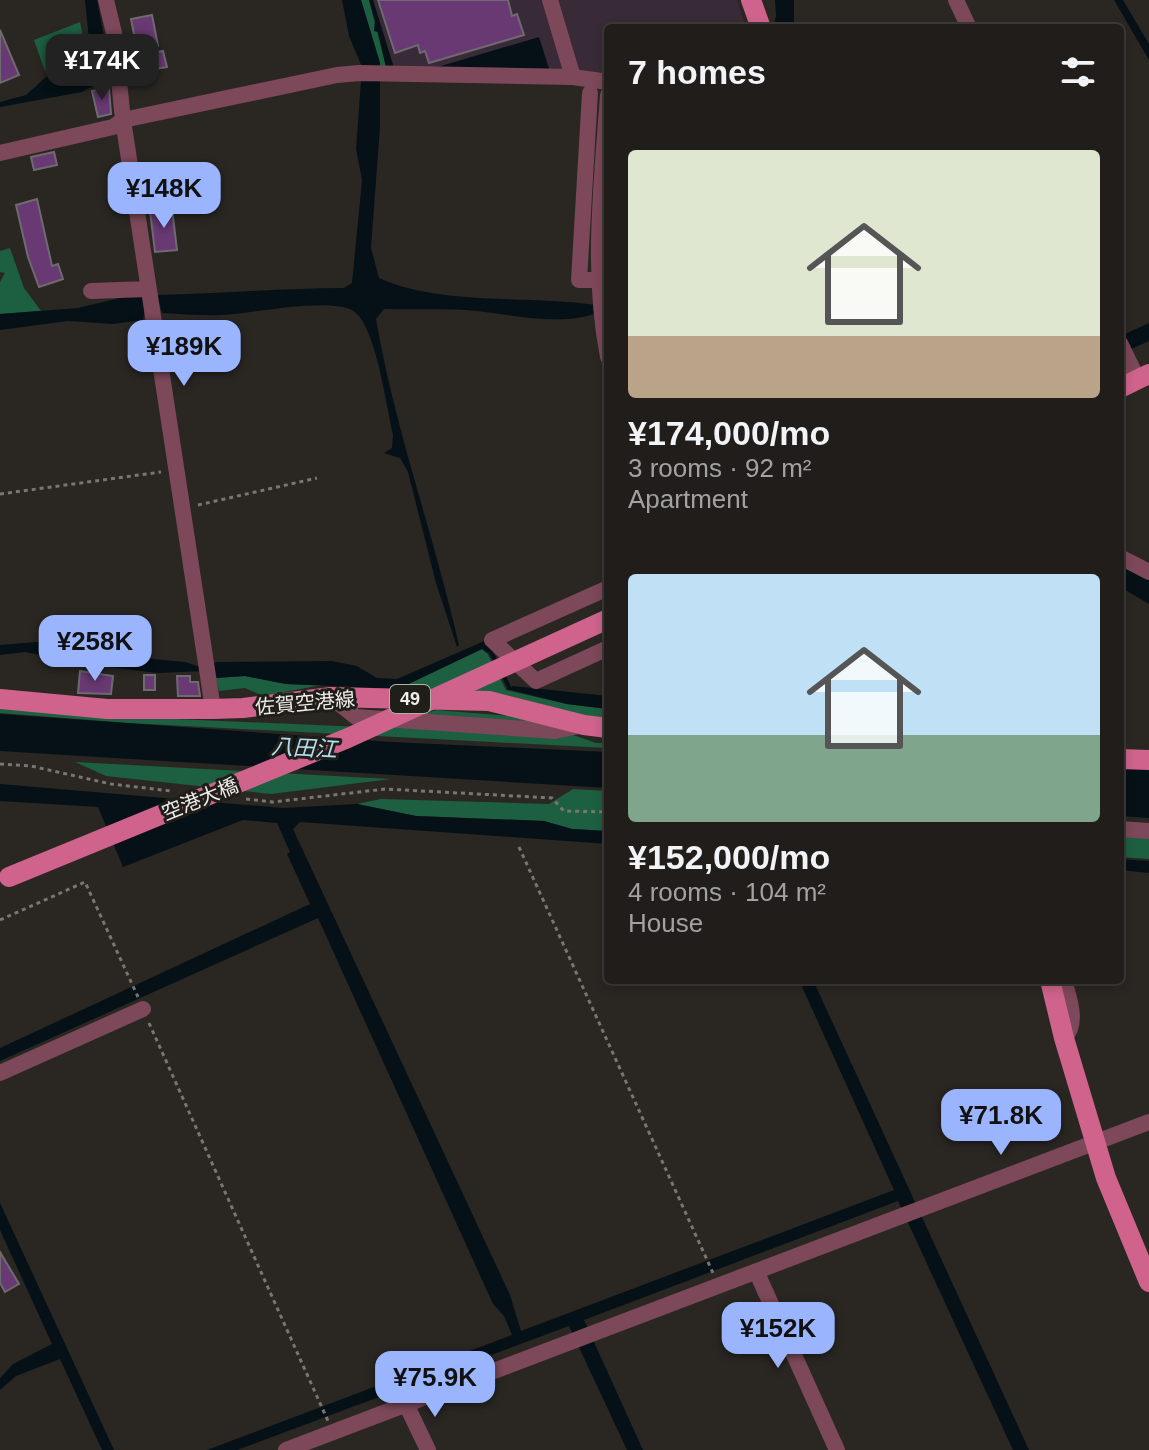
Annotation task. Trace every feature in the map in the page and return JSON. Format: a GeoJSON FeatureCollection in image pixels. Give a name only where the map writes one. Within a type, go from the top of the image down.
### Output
{"type":"FeatureCollection","features":[{"type":"Feature","properties":{"kind":"main road"},"geometry":{"type":"LineString","coordinates":[[751,0],[760,24]]}},
{"type":"Feature","properties":{"kind":"main road","name":"空港大橋"},"geometry":{"type":"LineString","coordinates":[[4,879],[348,738],[604,621]]}},
{"type":"Feature","properties":{"kind":"main road","name":"佐賀空港線"},"geometry":{"type":"LineString","coordinates":[[0,699],[107,709],[243,708],[331,697],[489,701],[604,728]]}},
{"type":"Feature","properties":{"kind":"main road"},"geometry":{"type":"LineString","coordinates":[[1124,759],[1149,760]]}},
{"type":"Feature","properties":{"kind":"main road"},"geometry":{"type":"LineString","coordinates":[[1051,984],[1094,1143],[1149,1282]]}},
{"type":"Feature","properties":{"kind":"street"},"geometry":{"type":"LineString","coordinates":[[106,0],[114,33],[135,204],[213,709]]}},
{"type":"Feature","properties":{"kind":"street"},"geometry":{"type":"LineString","coordinates":[[550,0],[573,77]]}},
{"type":"Feature","properties":{"kind":"street"},"geometry":{"type":"LineString","coordinates":[[956,0],[967,24]]}},
{"type":"Feature","properties":{"kind":"street"},"geometry":{"type":"LineString","coordinates":[[2,146],[113,127],[123,120],[359,73],[573,77],[604,81]]}},
{"type":"Feature","properties":{"kind":"street"},"geometry":{"type":"LineString","coordinates":[[590,93],[579,280],[603,280]]}},
{"type":"Feature","properties":{"kind":"street"},"geometry":{"type":"LineString","coordinates":[[604,151],[597,250],[603,280],[600,308],[604,332]]}},
{"type":"Feature","properties":{"kind":"street"},"geometry":{"type":"LineString","coordinates":[[91,291],[148,289]]}},
{"type":"Feature","properties":{"kind":"street"},"geometry":{"type":"LineString","coordinates":[[1124,351],[1136,381]]}},
{"type":"Feature","properties":{"kind":"street"},"geometry":{"type":"LineString","coordinates":[[1124,559],[1149,572]]}},
{"type":"Feature","properties":{"kind":"street"},"geometry":{"type":"LineString","coordinates":[[604,590],[492,640],[536,681],[604,650]]}},
{"type":"Feature","properties":{"kind":"street"},"geometry":{"type":"LineString","coordinates":[[1124,829],[1149,831]]}},
{"type":"Feature","properties":{"kind":"street"},"geometry":{"type":"LineString","coordinates":[[1064,1038],[1070,1032],[1073,1016],[1065,984]]}},
{"type":"Feature","properties":{"kind":"street"},"geometry":{"type":"LineString","coordinates":[[0,1073],[143,1009]]}},
{"type":"Feature","properties":{"kind":"street"},"geometry":{"type":"LineString","coordinates":[[286,1450],[1149,1122]]}},
{"type":"Feature","properties":{"kind":"street"},"geometry":{"type":"LineString","coordinates":[[757,1273],[837,1450]]}},
{"type":"Feature","properties":{"kind":"street"},"geometry":{"type":"LineString","coordinates":[[406,1404],[428,1450]]}},
{"type":"Feature","properties":{"kind":"path"},"geometry":{"type":"LineString","coordinates":[[135,204],[218,193]]}},
{"type":"Feature","properties":{"kind":"path"},"geometry":{"type":"LineString","coordinates":[[0,494],[176,470]]}},
{"type":"Feature","properties":{"kind":"path"},"geometry":{"type":"LineString","coordinates":[[182,508],[317,478]]}},
{"type":"Feature","properties":{"kind":"path"},"geometry":{"type":"LineString","coordinates":[[0,764],[31,766],[111,784],[170,791]]}},
{"type":"Feature","properties":{"kind":"path"},"geometry":{"type":"LineString","coordinates":[[244,799],[273,802],[385,789],[552,798],[564,811],[604,812]]}},
{"type":"Feature","properties":{"kind":"path"},"geometry":{"type":"LineString","coordinates":[[519,847],[714,1276]]}},
{"type":"Feature","properties":{"kind":"path"},"geometry":{"type":"LineString","coordinates":[[0,920],[85,882],[130,980]]}},
{"type":"Feature","properties":{"kind":"path"},"geometry":{"type":"LineString","coordinates":[[143,1009],[328,1420]]}},
{"type":"Feature","properties":{"kind":"shaded area"},"geometry":{"type":"Polygon","coordinates":[[[373,0],[737,0],[745,24],[604,24],[604,76],[394,68],[373,0]]]}},
{"type":"Feature","properties":{"kind":"green space"},"geometry":{"type":"Polygon","coordinates":[[[361,0],[369,0],[386,67],[379,69],[380,63],[361,0]]]}},
{"type":"Feature","properties":{"kind":"green space"},"geometry":{"type":"Polygon","coordinates":[[[80,22],[87,56],[45,71],[34,40],[80,22]]]}},
{"type":"Feature","properties":{"kind":"green space"},"geometry":{"type":"Polygon","coordinates":[[[10,248],[24,288],[41,311],[0,314],[0,282],[5,273],[0,272],[0,251],[10,248]]]}},
{"type":"Feature","properties":{"kind":"green space"},"geometry":{"type":"Polygon","coordinates":[[[482,649],[506,690],[567,704],[604,709],[604,721],[506,695],[398,689],[482,649]]]}},
{"type":"Feature","properties":{"kind":"green space"},"geometry":{"type":"Polygon","coordinates":[[[245,676],[286,684],[322,685],[263,696],[245,688],[219,691],[216,678],[245,676]]]}},
{"type":"Feature","properties":{"kind":"green space"},"geometry":{"type":"Polygon","coordinates":[[[0,706],[129,717],[385,728],[436,710],[522,717],[596,743],[604,743],[604,748],[129,723],[0,713],[0,706]]]}},
{"type":"Feature","properties":{"kind":"green space"},"geometry":{"type":"Polygon","coordinates":[[[75,762],[391,779],[271,794],[106,776],[75,762]]]}},
{"type":"Feature","properties":{"kind":"green space"},"geometry":{"type":"Polygon","coordinates":[[[573,789],[604,791],[604,831],[572,829],[544,821],[416,816],[357,804],[381,799],[549,804],[573,789]]]}},
{"type":"Feature","properties":{"kind":"green space"},"geometry":{"type":"Polygon","coordinates":[[[1124,835],[1149,836],[1149,859],[1124,857],[1124,835]]]}},
{"type":"Feature","properties":{"kind":"water"},"geometry":{"type":"Polygon","coordinates":[[[85,0],[97,0],[112,76],[82,92],[0,107],[0,102],[26,95],[56,68],[91,59],[85,0]]]}},
{"type":"Feature","properties":{"kind":"water"},"geometry":{"type":"Polygon","coordinates":[[[342,0],[361,0],[380,63],[380,126],[371,248],[379,278],[430,293],[570,302],[596,305],[599,312],[571,319],[555,319],[465,310],[384,309],[376,319],[393,401],[449,604],[457,647],[436,583],[408,472],[400,458],[384,453],[392,448],[393,435],[384,388],[370,336],[356,313],[346,308],[313,305],[223,315],[162,313],[157,295],[344,288],[352,283],[362,180],[356,149],[362,67],[349,36],[342,0]]]}},
{"type":"Feature","properties":{"kind":"water"},"geometry":{"type":"Polygon","coordinates":[[[369,0],[373,0],[394,68],[386,67],[378,32],[374,31],[375,21],[369,0]]]}},
{"type":"Feature","properties":{"kind":"water"},"geometry":{"type":"Polygon","coordinates":[[[775,0],[794,0],[794,24],[774,24],[775,0]]]}},
{"type":"Feature","properties":{"kind":"water"},"geometry":{"type":"Polygon","coordinates":[[[1114,0],[1123,0],[1149,44],[1149,60],[1114,0]]]}},
{"type":"Feature","properties":{"kind":"water"},"geometry":{"type":"Polygon","coordinates":[[[539,37],[550,72],[431,69],[539,37]]]}},
{"type":"Feature","properties":{"kind":"water"},"geometry":{"type":"Polygon","coordinates":[[[142,296],[145,308],[143,320],[113,324],[68,321],[0,330],[0,314],[78,308],[142,296]]]}},
{"type":"Feature","properties":{"kind":"water"},"geometry":{"type":"Polygon","coordinates":[[[1149,323],[1149,341],[1124,352],[1124,335],[1149,323]]]}},
{"type":"Feature","properties":{"kind":"water"},"geometry":{"type":"Polygon","coordinates":[[[1124,566],[1149,578],[1149,604],[1124,589],[1124,566]]]}},
{"type":"Feature","properties":{"kind":"water"},"geometry":{"type":"Polygon","coordinates":[[[489,639],[494,650],[487,653],[482,649],[398,689],[286,684],[245,676],[216,678],[205,671],[158,673],[83,664],[65,655],[45,656],[25,652],[0,655],[0,645],[60,640],[99,654],[185,662],[201,667],[216,662],[332,661],[357,666],[377,678],[397,679],[489,639]]]}},
{"type":"Feature","properties":{"kind":"water"},"geometry":{"type":"Polygon","coordinates":[[[513,686],[604,696],[604,709],[567,704],[506,689],[513,686]]]}},
{"type":"Feature","properties":{"kind":"water","name":"八田江"},"geometry":{"type":"Polygon","coordinates":[[[0,714],[392,742],[604,752],[604,788],[0,751],[0,714]]]}},
{"type":"Feature","properties":{"kind":"water"},"geometry":{"type":"Polygon","coordinates":[[[1124,767],[1149,769],[1149,818],[1124,816],[1124,767]]]}},
{"type":"Feature","properties":{"kind":"water"},"geometry":{"type":"Polygon","coordinates":[[[0,784],[283,808],[357,804],[416,816],[544,821],[572,829],[604,831],[604,844],[300,822],[293,829],[510,1295],[521,1331],[894,1190],[801,984],[815,984],[1029,1450],[1013,1450],[898,1201],[584,1320],[643,1450],[627,1450],[569,1326],[237,1450],[207,1450],[512,1335],[504,1316],[493,1304],[318,918],[0,1061],[0,1048],[310,904],[287,854],[290,852],[277,823],[243,820],[123,867],[98,807],[0,801],[0,784]]]}},
{"type":"Feature","properties":{"kind":"water"},"geometry":{"type":"Polygon","coordinates":[[[1124,859],[1149,861],[1149,873],[1124,870],[1124,859]]]}},
{"type":"Feature","properties":{"kind":"water"},"geometry":{"type":"Polygon","coordinates":[[[0,1203],[114,1450],[102,1450],[60,1359],[16,1376],[0,1390],[0,1378],[13,1364],[52,1344],[0,1230],[0,1203]]]}},
{"type":"Feature","properties":{"kind":"building"},"geometry":{"type":"Polygon","coordinates":[[[378,0],[508,0],[512,16],[517,14],[524,35],[429,63],[425,51],[420,53],[418,45],[395,53],[378,0]]]}},
{"type":"Feature","properties":{"kind":"building"},"geometry":{"type":"Polygon","coordinates":[[[152,15],[158,46],[137,50],[131,19],[152,15]]]}},
{"type":"Feature","properties":{"kind":"building"},"geometry":{"type":"Polygon","coordinates":[[[0,30],[19,75],[0,83],[0,30]]]}},
{"type":"Feature","properties":{"kind":"building"},"geometry":{"type":"Polygon","coordinates":[[[163,51],[167,67],[155,69],[151,53],[163,51]]]}},
{"type":"Feature","properties":{"kind":"building"},"geometry":{"type":"Polygon","coordinates":[[[109,87],[111,114],[98,117],[92,91],[109,87]]]}},
{"type":"Feature","properties":{"kind":"building"},"geometry":{"type":"Polygon","coordinates":[[[54,152],[57,165],[34,170],[31,157],[54,152]]]}},
{"type":"Feature","properties":{"kind":"building"},"geometry":{"type":"Polygon","coordinates":[[[37,199],[52,266],[58,264],[63,279],[39,287],[28,257],[16,205],[37,199]]]}},
{"type":"Feature","properties":{"kind":"building"},"geometry":{"type":"Polygon","coordinates":[[[172,208],[177,250],[155,252],[150,211],[172,208]]]}},
{"type":"Feature","properties":{"kind":"building"},"geometry":{"type":"Polygon","coordinates":[[[80,671],[113,676],[111,694],[78,693],[80,671]]]}},
{"type":"Feature","properties":{"kind":"building"},"geometry":{"type":"Polygon","coordinates":[[[144,675],[155,675],[155,690],[144,690],[144,675]]]}},
{"type":"Feature","properties":{"kind":"building"},"geometry":{"type":"Polygon","coordinates":[[[177,676],[190,676],[190,682],[198,682],[200,696],[178,696],[177,676]]]}},
{"type":"Feature","properties":{"kind":"building"},"geometry":{"type":"Polygon","coordinates":[[[0,1252],[19,1284],[5,1292],[0,1283],[0,1252]]]}},
{"type":"Feature","properties":{"kind":"waterway"},"geometry":{"type":"LineString","coordinates":[[490,651],[497,663]]}},
{"type":"Feature","properties":{"kind":"waterway"},"geometry":{"type":"LineString","coordinates":[[503,675],[509,687]]}}]}
